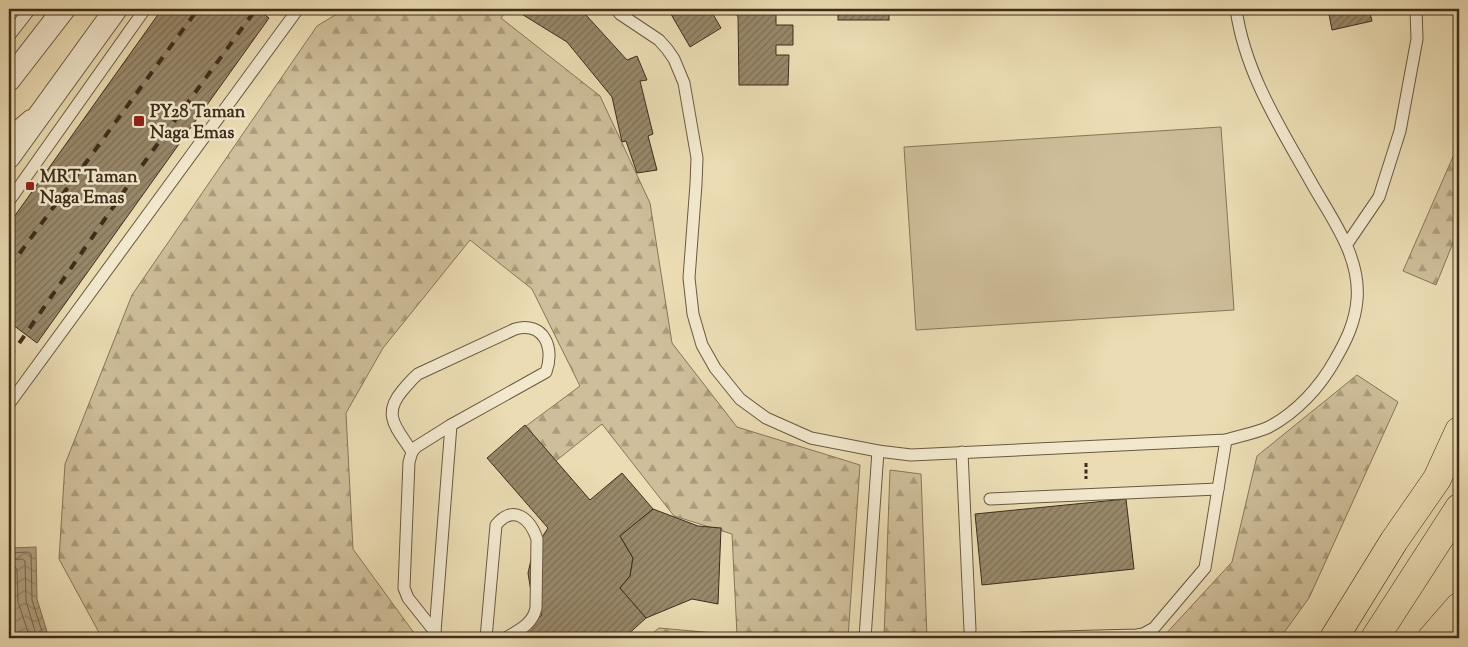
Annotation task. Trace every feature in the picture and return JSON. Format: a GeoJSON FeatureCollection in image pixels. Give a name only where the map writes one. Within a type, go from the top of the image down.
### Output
{"type":"FeatureCollection","features":[{"type":"Feature","properties":{"kind":"highway"},"geometry":{"type":"LineString","coordinates":[[1334,638],[1394,541],[1437,479],[1459,431]]}},
{"type":"Feature","properties":{"kind":"highway"},"geometry":{"type":"LineString","coordinates":[[1375,638],[1459,508]]}},
{"type":"Feature","properties":{"kind":"highway"},"geometry":{"type":"LineString","coordinates":[[1432,638],[1459,607]]}},
{"type":"Feature","properties":{"kind":"street"},"geometry":{"type":"LineString","coordinates":[[9,80],[64,9]]}},
{"type":"Feature","properties":{"kind":"street"},"geometry":{"type":"LineString","coordinates":[[9,157],[116,9]]}},
{"type":"Feature","properties":{"kind":"lane"},"geometry":{"type":"LineString","coordinates":[[9,36],[30,9]]}},
{"type":"Feature","properties":{"kind":"lane"},"geometry":{"type":"LineString","coordinates":[[9,201],[145,9]]}},
{"type":"Feature","properties":{"kind":"lane"},"geometry":{"type":"LineString","coordinates":[[9,404],[298,9]]}},
{"type":"Feature","properties":{"kind":"lane"},"geometry":{"type":"LineString","coordinates":[[616,9],[620,14],[659,40],[674,59],[684,83],[697,158],[688,278],[693,314],[702,345],[715,368],[740,399],[766,418],[811,438],[878,451],[911,455],[1226,440],[1268,427],[1296,408],[1313,392],[1331,369],[1350,333],[1357,300],[1355,274],[1347,244],[1270,110],[1252,72],[1236,9]]}},
{"type":"Feature","properties":{"kind":"lane"},"geometry":{"type":"LineString","coordinates":[[1347,244],[1379,197],[1400,131],[1417,39],[1416,9]]}},
{"type":"Feature","properties":{"kind":"lane"},"geometry":{"type":"LineString","coordinates":[[9,133],[51,97]]}},
{"type":"Feature","properties":{"kind":"lane"},"geometry":{"type":"LineString","coordinates":[[412,452],[395,424],[392,410],[396,398],[411,380],[418,374],[515,329],[523,327],[532,328],[539,332],[548,345],[550,353],[546,372],[420,444],[412,452],[409,462],[404,588],[408,598],[435,635]]}},
{"type":"Feature","properties":{"kind":"lane"},"geometry":{"type":"LineString","coordinates":[[435,635],[452,425]]}},
{"type":"Feature","properties":{"kind":"lane"},"geometry":{"type":"LineString","coordinates":[[1020,638],[1137,635],[1154,628],[1205,568],[1226,440]]}},
{"type":"Feature","properties":{"kind":"lane"},"geometry":{"type":"LineString","coordinates":[[866,638],[878,451]]}},
{"type":"Feature","properties":{"kind":"lane"},"geometry":{"type":"LineString","coordinates":[[962,452],[970,630]]}},
{"type":"Feature","properties":{"kind":"lane"},"geometry":{"type":"LineString","coordinates":[[990,499],[1218,489]]}},
{"type":"Feature","properties":{"kind":"lane"},"geometry":{"type":"LineString","coordinates":[[486,638],[496,525],[508,515],[519,515],[534,528],[537,539],[536,608],[533,618],[529,623],[506,638]]}},
{"type":"Feature","properties":{"kind":"green space"},"geometry":{"type":"Polygon","coordinates":[[[345,9],[508,9],[501,18],[600,96],[650,203],[672,343],[737,427],[860,465],[848,638],[647,638],[659,628],[737,635],[732,534],[674,516],[602,424],[547,468],[518,432],[580,386],[532,289],[470,240],[383,348],[346,413],[353,549],[414,633],[415,638],[102,638],[59,559],[65,464],[132,295],[317,26],[345,9]]]}},
{"type":"Feature","properties":{"kind":"green space"},"geometry":{"type":"Polygon","coordinates":[[[1221,127],[1234,310],[916,330],[904,147],[1221,127]]]}},
{"type":"Feature","properties":{"kind":"green space"},"geometry":{"type":"Polygon","coordinates":[[[1459,143],[1459,228],[1436,285],[1403,271],[1459,143]]]}},
{"type":"Feature","properties":{"kind":"green space"},"geometry":{"type":"Polygon","coordinates":[[[1357,375],[1398,402],[1309,598],[1280,638],[1162,638],[1232,562],[1257,456],[1357,375]]]}},
{"type":"Feature","properties":{"kind":"green space"},"geometry":{"type":"Polygon","coordinates":[[[890,470],[921,474],[927,638],[884,638],[890,470]]]}},
{"type":"Feature","properties":{"kind":"water"},"geometry":{"type":"Polygon","coordinates":[[[36,547],[37,599],[49,638],[9,638],[9,548],[36,547]]]}},
{"type":"Feature","properties":{"kind":"building","name":"PY28 Taman Naga Emas"},"geometry":{"type":"Polygon","coordinates":[[[162,9],[257,9],[269,18],[37,343],[9,322],[9,224],[162,9]]]}},
{"type":"Feature","properties":{"kind":"building"},"geometry":{"type":"Polygon","coordinates":[[[523,9],[577,9],[586,15],[627,60],[637,56],[647,80],[640,81],[653,134],[648,136],[657,170],[637,173],[626,141],[622,142],[612,97],[567,42],[520,13],[523,9]]]}},
{"type":"Feature","properties":{"kind":"building"},"geometry":{"type":"Polygon","coordinates":[[[668,9],[710,9],[721,28],[690,47],[668,9]]]}},
{"type":"Feature","properties":{"kind":"building"},"geometry":{"type":"Polygon","coordinates":[[[734,9],[776,9],[776,25],[793,25],[793,45],[776,45],[776,55],[789,55],[788,85],[739,85],[738,17],[734,9]]]}},
{"type":"Feature","properties":{"kind":"building"},"geometry":{"type":"Polygon","coordinates":[[[838,9],[889,9],[889,20],[838,20],[838,9]]]}},
{"type":"Feature","properties":{"kind":"building"},"geometry":{"type":"Polygon","coordinates":[[[1328,9],[1369,9],[1372,21],[1332,30],[1328,9]]]}},
{"type":"Feature","properties":{"kind":"building"},"geometry":{"type":"Polygon","coordinates":[[[525,425],[590,500],[622,473],[653,509],[620,536],[633,558],[630,576],[620,588],[646,618],[624,638],[602,638],[597,633],[591,638],[516,638],[542,615],[531,592],[528,573],[533,551],[548,528],[487,458],[525,425]]]}},
{"type":"Feature","properties":{"kind":"building"},"geometry":{"type":"Polygon","coordinates":[[[1126,499],[1134,569],[982,585],[975,514],[1126,499]]]}},
{"type":"Feature","properties":{"kind":"building"},"geometry":{"type":"Polygon","coordinates":[[[653,509],[698,526],[721,528],[718,604],[692,599],[646,618],[620,588],[630,576],[633,558],[620,536],[653,509]]]}},
{"type":"Feature","properties":{"kind":"railway"},"geometry":{"type":"LineString","coordinates":[[9,268],[198,9]]}},
{"type":"Feature","properties":{"kind":"railway"},"geometry":{"type":"LineString","coordinates":[[9,358],[138,171],[256,9]]}},
{"type":"Feature","properties":{"kind":"place","name":"PY28 Taman Naga Emas"},"geometry":{"type":"Point","coordinates":[139,121]}},
{"type":"Feature","properties":{"kind":"place","name":"MRT Taman Naga Emas"},"geometry":{"type":"Point","coordinates":[30,186]}}]}
